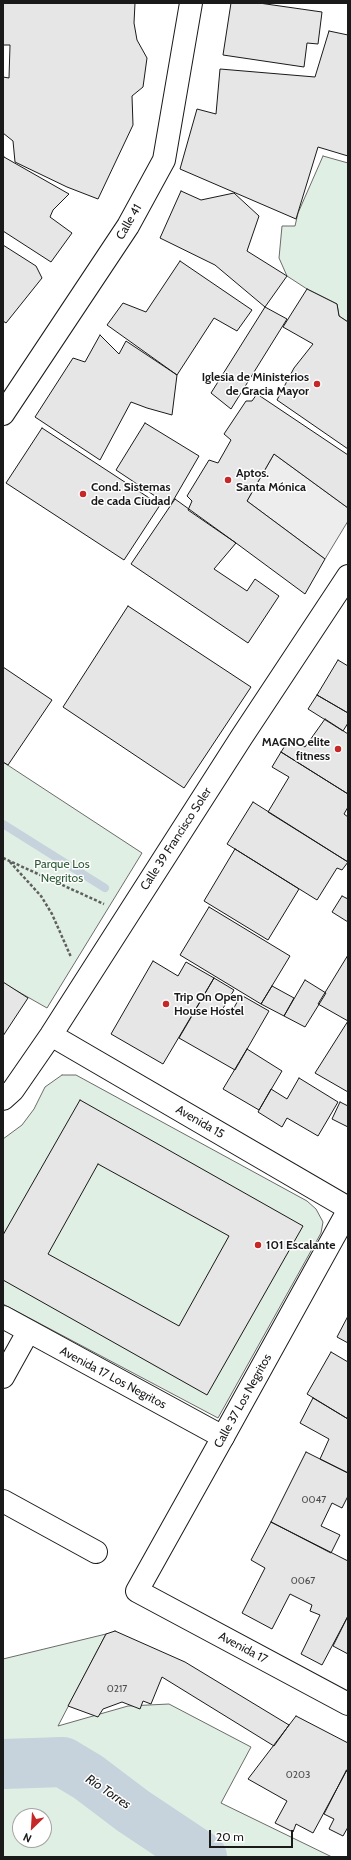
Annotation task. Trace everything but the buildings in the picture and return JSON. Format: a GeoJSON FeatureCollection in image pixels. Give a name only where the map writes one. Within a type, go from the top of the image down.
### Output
{"type":"FeatureCollection","features":[{"type":"Feature","properties":{"kind":"street","name":"Calle 41"},"geometry":{"type":"LineString","coordinates":[[3,414],[128,226],[164,160],[191,3]]}},
{"type":"Feature","properties":{"kind":"street","name":"Calle 39 Francisco Soler"},"geometry":{"type":"LineString","coordinates":[[3,1099],[13,1090],[51,1035],[241,738],[348,576]]}},
{"type":"Feature","properties":{"kind":"street","name":"Avenida 15"},"geometry":{"type":"LineString","coordinates":[[51,1035],[348,1210]]}},
{"type":"Feature","properties":{"kind":"street","name":"Calle 37 Los Negritos"},"geometry":{"type":"LineString","coordinates":[[137,1591],[348,1210]]}},
{"type":"Feature","properties":{"kind":"street","name":"Avenida 17 Los Negritos"},"geometry":{"type":"LineString","coordinates":[[3,1317],[223,1438]]}},
{"type":"Feature","properties":{"kind":"street"},"geometry":{"type":"LineString","coordinates":[[3,1377],[28,1332]]}},
{"type":"Feature","properties":{"kind":"street"},"geometry":{"type":"LineString","coordinates":[[3,1501],[96,1552]]}},
{"type":"Feature","properties":{"kind":"street","name":"Avenida 17"},"geometry":{"type":"LineString","coordinates":[[137,1591],[348,1704]]}},
{"type":"Feature","properties":{"kind":"path"},"geometry":{"type":"LineString","coordinates":[[3,858],[128,914]]}},
{"type":"Feature","properties":{"kind":"path"},"geometry":{"type":"LineString","coordinates":[[10,862],[41,896],[52,914],[84,984]]}},
{"type":"Feature","properties":{"kind":"green space"},"geometry":{"type":"Polygon","coordinates":[[[323,156],[348,163],[348,322],[339,316],[337,304],[307,289],[287,276],[279,258],[282,226],[295,226],[298,213],[323,156]]]}},
{"type":"Feature","properties":{"kind":"green space","name":"Parque Los Negritos"},"geometry":{"type":"Polygon","coordinates":[[[3,762],[142,853],[47,1008],[3,983],[3,762]]]}},
{"type":"Feature","properties":{"kind":"green space"},"geometry":{"type":"Polygon","coordinates":[[[62,1075],[76,1075],[307,1201],[316,1209],[323,1222],[321,1233],[218,1418],[3,1304],[3,1139],[22,1125],[34,1109],[45,1087],[62,1075]]]}},
{"type":"Feature","properties":{"kind":"green space"},"geometry":{"type":"Polygon","coordinates":[[[106,1634],[58,1726],[128,1706],[169,1704],[251,1747],[221,1803],[332,1857],[3,1857],[3,1659],[106,1634]]]}},
{"type":"Feature","properties":{"kind":"shaded area"},"geometry":{"type":"Polygon","coordinates":[[[274,454],[348,508],[348,521],[325,559],[247,501],[274,454]]]}},
{"type":"Feature","properties":{"kind":"waterway"},"geometry":{"type":"LineString","coordinates":[[3,824],[105,888]]}},
{"type":"Feature","properties":{"kind":"waterway","name":"Río Torres"},"geometry":{"type":"LineString","coordinates":[[3,1764],[63,1762],[88,1777],[133,1811],[202,1857]]}},
{"type":"Feature","properties":{"kind":"place","name":"Iglesia de Ministerios de Gracia Mayor"},"geometry":{"type":"Point","coordinates":[317,384]}},
{"type":"Feature","properties":{"kind":"place","name":"Aptos. Santa Mónica"},"geometry":{"type":"Point","coordinates":[228,480]}},
{"type":"Feature","properties":{"kind":"place","name":"Cond. Sistemas de cada Ciudad"},"geometry":{"type":"Point","coordinates":[83,494]}},
{"type":"Feature","properties":{"kind":"place","name":"MAGNO elite fitness"},"geometry":{"type":"Point","coordinates":[338,749]}},
{"type":"Feature","properties":{"kind":"place","name":"Trip On Open House Hostel"},"geometry":{"type":"Point","coordinates":[166,1004]}},
{"type":"Feature","properties":{"kind":"place","name":"101 Escalante"},"geometry":{"type":"Point","coordinates":[258,1245]}}]}
